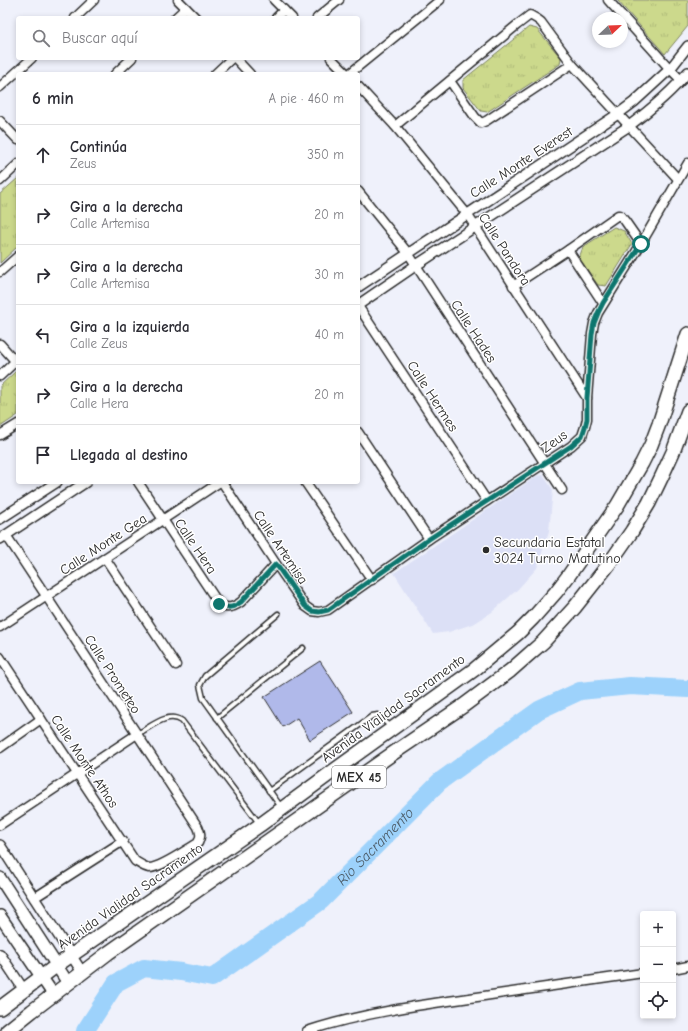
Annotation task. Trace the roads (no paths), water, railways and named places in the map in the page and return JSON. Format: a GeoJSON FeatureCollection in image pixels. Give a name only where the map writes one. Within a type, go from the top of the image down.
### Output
{"type":"FeatureCollection","features":[{"type":"Feature","properties":{"kind":"highway","name":"Avenida Vialidad Sacramento"},"geometry":{"type":"LineString","coordinates":[[0,1008],[56,966],[260,825],[475,669],[538,612],[569,575],[617,506],[642,463],[659,424],[688,334]]}},
{"type":"Feature","properties":{"kind":"highway","name":"MEX 45"},"geometry":{"type":"LineString","coordinates":[[7,1031],[82,972],[463,706],[510,671],[543,642],[575,607],[609,564],[632,531],[649,503],[662,476],[673,452],[688,411]]}},
{"type":"Feature","properties":{"kind":"main road"},"geometry":{"type":"LineString","coordinates":[[0,878],[68,983]]}},
{"type":"Feature","properties":{"kind":"main road"},"geometry":{"type":"LineString","coordinates":[[0,916],[53,994]]}},
{"type":"Feature","properties":{"kind":"street"},"geometry":{"type":"LineString","coordinates":[[77,16],[94,0]]}},
{"type":"Feature","properties":{"kind":"street"},"geometry":{"type":"LineString","coordinates":[[178,0],[194,16]]}},
{"type":"Feature","properties":{"kind":"street"},"geometry":{"type":"LineString","coordinates":[[274,0],[290,16]]}},
{"type":"Feature","properties":{"kind":"street"},"geometry":{"type":"LineString","coordinates":[[319,16],[339,0]]}},
{"type":"Feature","properties":{"kind":"street"},"geometry":{"type":"LineString","coordinates":[[350,72],[440,0]]}},
{"type":"Feature","properties":{"kind":"street"},"geometry":{"type":"LineString","coordinates":[[608,0],[681,80]]}},
{"type":"Feature","properties":{"kind":"street"},"geometry":{"type":"LineString","coordinates":[[178,16],[186,8]]}},
{"type":"Feature","properties":{"kind":"street"},"geometry":{"type":"LineString","coordinates":[[278,16],[284,10]]}},
{"type":"Feature","properties":{"kind":"street"},"geometry":{"type":"LineString","coordinates":[[395,126],[530,15],[541,22],[572,64],[678,179]]}},
{"type":"Feature","properties":{"kind":"street","name":"Calle Monte Everest"},"geometry":{"type":"LineString","coordinates":[[360,286],[618,114],[634,102],[670,69],[688,46]]}},
{"type":"Feature","properties":{"kind":"street"},"geometry":{"type":"LineString","coordinates":[[17,72],[30,60]]}},
{"type":"Feature","properties":{"kind":"street"},"geometry":{"type":"LineString","coordinates":[[117,72],[130,60]]}},
{"type":"Feature","properties":{"kind":"street"},"geometry":{"type":"LineString","coordinates":[[217,72],[232,60]]}},
{"type":"Feature","properties":{"kind":"street"},"geometry":{"type":"LineString","coordinates":[[236,60],[248,72]]}},
{"type":"Feature","properties":{"kind":"street"},"geometry":{"type":"LineString","coordinates":[[333,60],[346,72]]}},
{"type":"Feature","properties":{"kind":"street"},"geometry":{"type":"LineString","coordinates":[[450,82],[481,123],[572,64]]}},
{"type":"Feature","properties":{"kind":"street","name":"Calle Monte Everest"},"geometry":{"type":"LineString","coordinates":[[360,304],[629,126],[662,99],[688,72]]}},
{"type":"Feature","properties":{"kind":"street"},"geometry":{"type":"LineString","coordinates":[[0,88],[16,73]]}},
{"type":"Feature","properties":{"kind":"street","name":"Calle Pandora"},"geometry":{"type":"LineString","coordinates":[[360,88],[395,126],[467,214],[587,398]]}},
{"type":"Feature","properties":{"kind":"street"},"geometry":{"type":"LineString","coordinates":[[0,121],[16,138]]}},
{"type":"Feature","properties":{"kind":"street","name":"Zeus"},"geometry":{"type":"LineString","coordinates":[[328,610],[429,539],[571,446],[582,436],[587,419],[587,398],[594,323],[603,303],[641,244],[688,163]]}},
{"type":"Feature","properties":{"kind":"street"},"geometry":{"type":"LineString","coordinates":[[0,181],[16,166]]}},
{"type":"Feature","properties":{"kind":"street","name":"Calle Hades"},"geometry":{"type":"LineString","coordinates":[[360,195],[408,253],[562,490]]}},
{"type":"Feature","properties":{"kind":"street"},"geometry":{"type":"LineString","coordinates":[[513,286],[619,214],[641,244]]}},
{"type":"Feature","properties":{"kind":"street"},"geometry":{"type":"LineString","coordinates":[[568,250],[603,303]]}},
{"type":"Feature","properties":{"kind":"street"},"geometry":{"type":"LineString","coordinates":[[0,272],[16,258]]}},
{"type":"Feature","properties":{"kind":"street","name":"Calle Hermes"},"geometry":{"type":"LineString","coordinates":[[360,308],[487,501]]}},
{"type":"Feature","properties":{"kind":"street"},"geometry":{"type":"LineString","coordinates":[[0,344],[16,360]]}},
{"type":"Feature","properties":{"kind":"street"},"geometry":{"type":"LineString","coordinates":[[0,376],[16,362]]}},
{"type":"Feature","properties":{"kind":"street"},"geometry":{"type":"LineString","coordinates":[[0,435],[16,425]]}},
{"type":"Feature","properties":{"kind":"street"},"geometry":{"type":"LineString","coordinates":[[360,435],[429,539]]}},
{"type":"Feature","properties":{"kind":"street"},"geometry":{"type":"LineString","coordinates":[[0,519],[54,484]]}},
{"type":"Feature","properties":{"kind":"street"},"geometry":{"type":"LineString","coordinates":[[3,537],[83,484]]}},
{"type":"Feature","properties":{"kind":"street","name":"Calle Hera"},"geometry":{"type":"LineString","coordinates":[[139,484],[222,607],[235,606],[241,602],[276,564]]}},
{"type":"Feature","properties":{"kind":"street","name":"Calle Monte Gea"},"geometry":{"type":"LineString","coordinates":[[0,627],[218,484]]}},
{"type":"Feature","properties":{"kind":"street","name":"Calle Artemisa"},"geometry":{"type":"LineString","coordinates":[[222,484],[305,606],[312,611],[319,612],[328,610]]}},
{"type":"Feature","properties":{"kind":"street"},"geometry":{"type":"LineString","coordinates":[[306,484],[372,580]]}},
{"type":"Feature","properties":{"kind":"street","name":"Calle Prometeo"},"geometry":{"type":"LineString","coordinates":[[3,537],[46,596],[201,833],[198,843],[157,867]]}},
{"type":"Feature","properties":{"kind":"street"},"geometry":{"type":"LineString","coordinates":[[105,558],[176,665]]}},
{"type":"Feature","properties":{"kind":"street","name":"Calle Monte Athos"},"geometry":{"type":"LineString","coordinates":[[0,657],[77,774],[123,840],[135,861],[148,868],[157,867]]}},
{"type":"Feature","properties":{"kind":"street"},"geometry":{"type":"LineString","coordinates":[[0,748],[41,719]]}},
{"type":"Feature","properties":{"kind":"street"},"geometry":{"type":"LineString","coordinates":[[0,825],[137,734]]}},
{"type":"Feature","properties":{"kind":"street"},"geometry":{"type":"LineString","coordinates":[[34,898],[123,840]]}},
{"type":"Feature","properties":{"kind":"street"},"geometry":{"type":"LineString","coordinates":[[0,845],[82,972]]}},
{"type":"Feature","properties":{"kind":"street"},"geometry":{"type":"LineString","coordinates":[[0,954],[24,990]]}},
{"type":"Feature","properties":{"kind":"street"},"geometry":{"type":"LineString","coordinates":[[676,968],[688,966]]}},
{"type":"Feature","properties":{"kind":"street"},"geometry":{"type":"LineString","coordinates":[[307,1031],[376,1012],[416,1005],[640,973]]}},
{"type":"Feature","properties":{"kind":"lane"},"geometry":{"type":"LineString","coordinates":[[278,614],[205,676],[200,685],[203,698],[282,809]]}},
{"type":"Feature","properties":{"kind":"lane"},"geometry":{"type":"LineString","coordinates":[[217,718],[303,648]]}},
{"type":"Feature","properties":{"kind":"lane"},"geometry":{"type":"LineString","coordinates":[[269,791],[372,716],[378,715],[392,728]]}},
{"type":"Feature","properties":{"kind":"lane"},"geometry":{"type":"LineString","coordinates":[[137,734],[164,719],[171,717],[178,718],[182,721],[260,825]]}},
{"type":"Feature","properties":{"kind":"waterway","name":"Rio Sacramento"},"geometry":{"type":"LineString","coordinates":[[85,1031],[116,983],[144,968],[181,972],[212,978],[321,901],[439,782],[539,710],[580,691],[630,686],[688,689]]}},
{"type":"Feature","properties":{"kind":"place","name":"Secundaria Estatal 3024 Turno Matutino"},"geometry":{"type":"Point","coordinates":[486,550]}}]}
